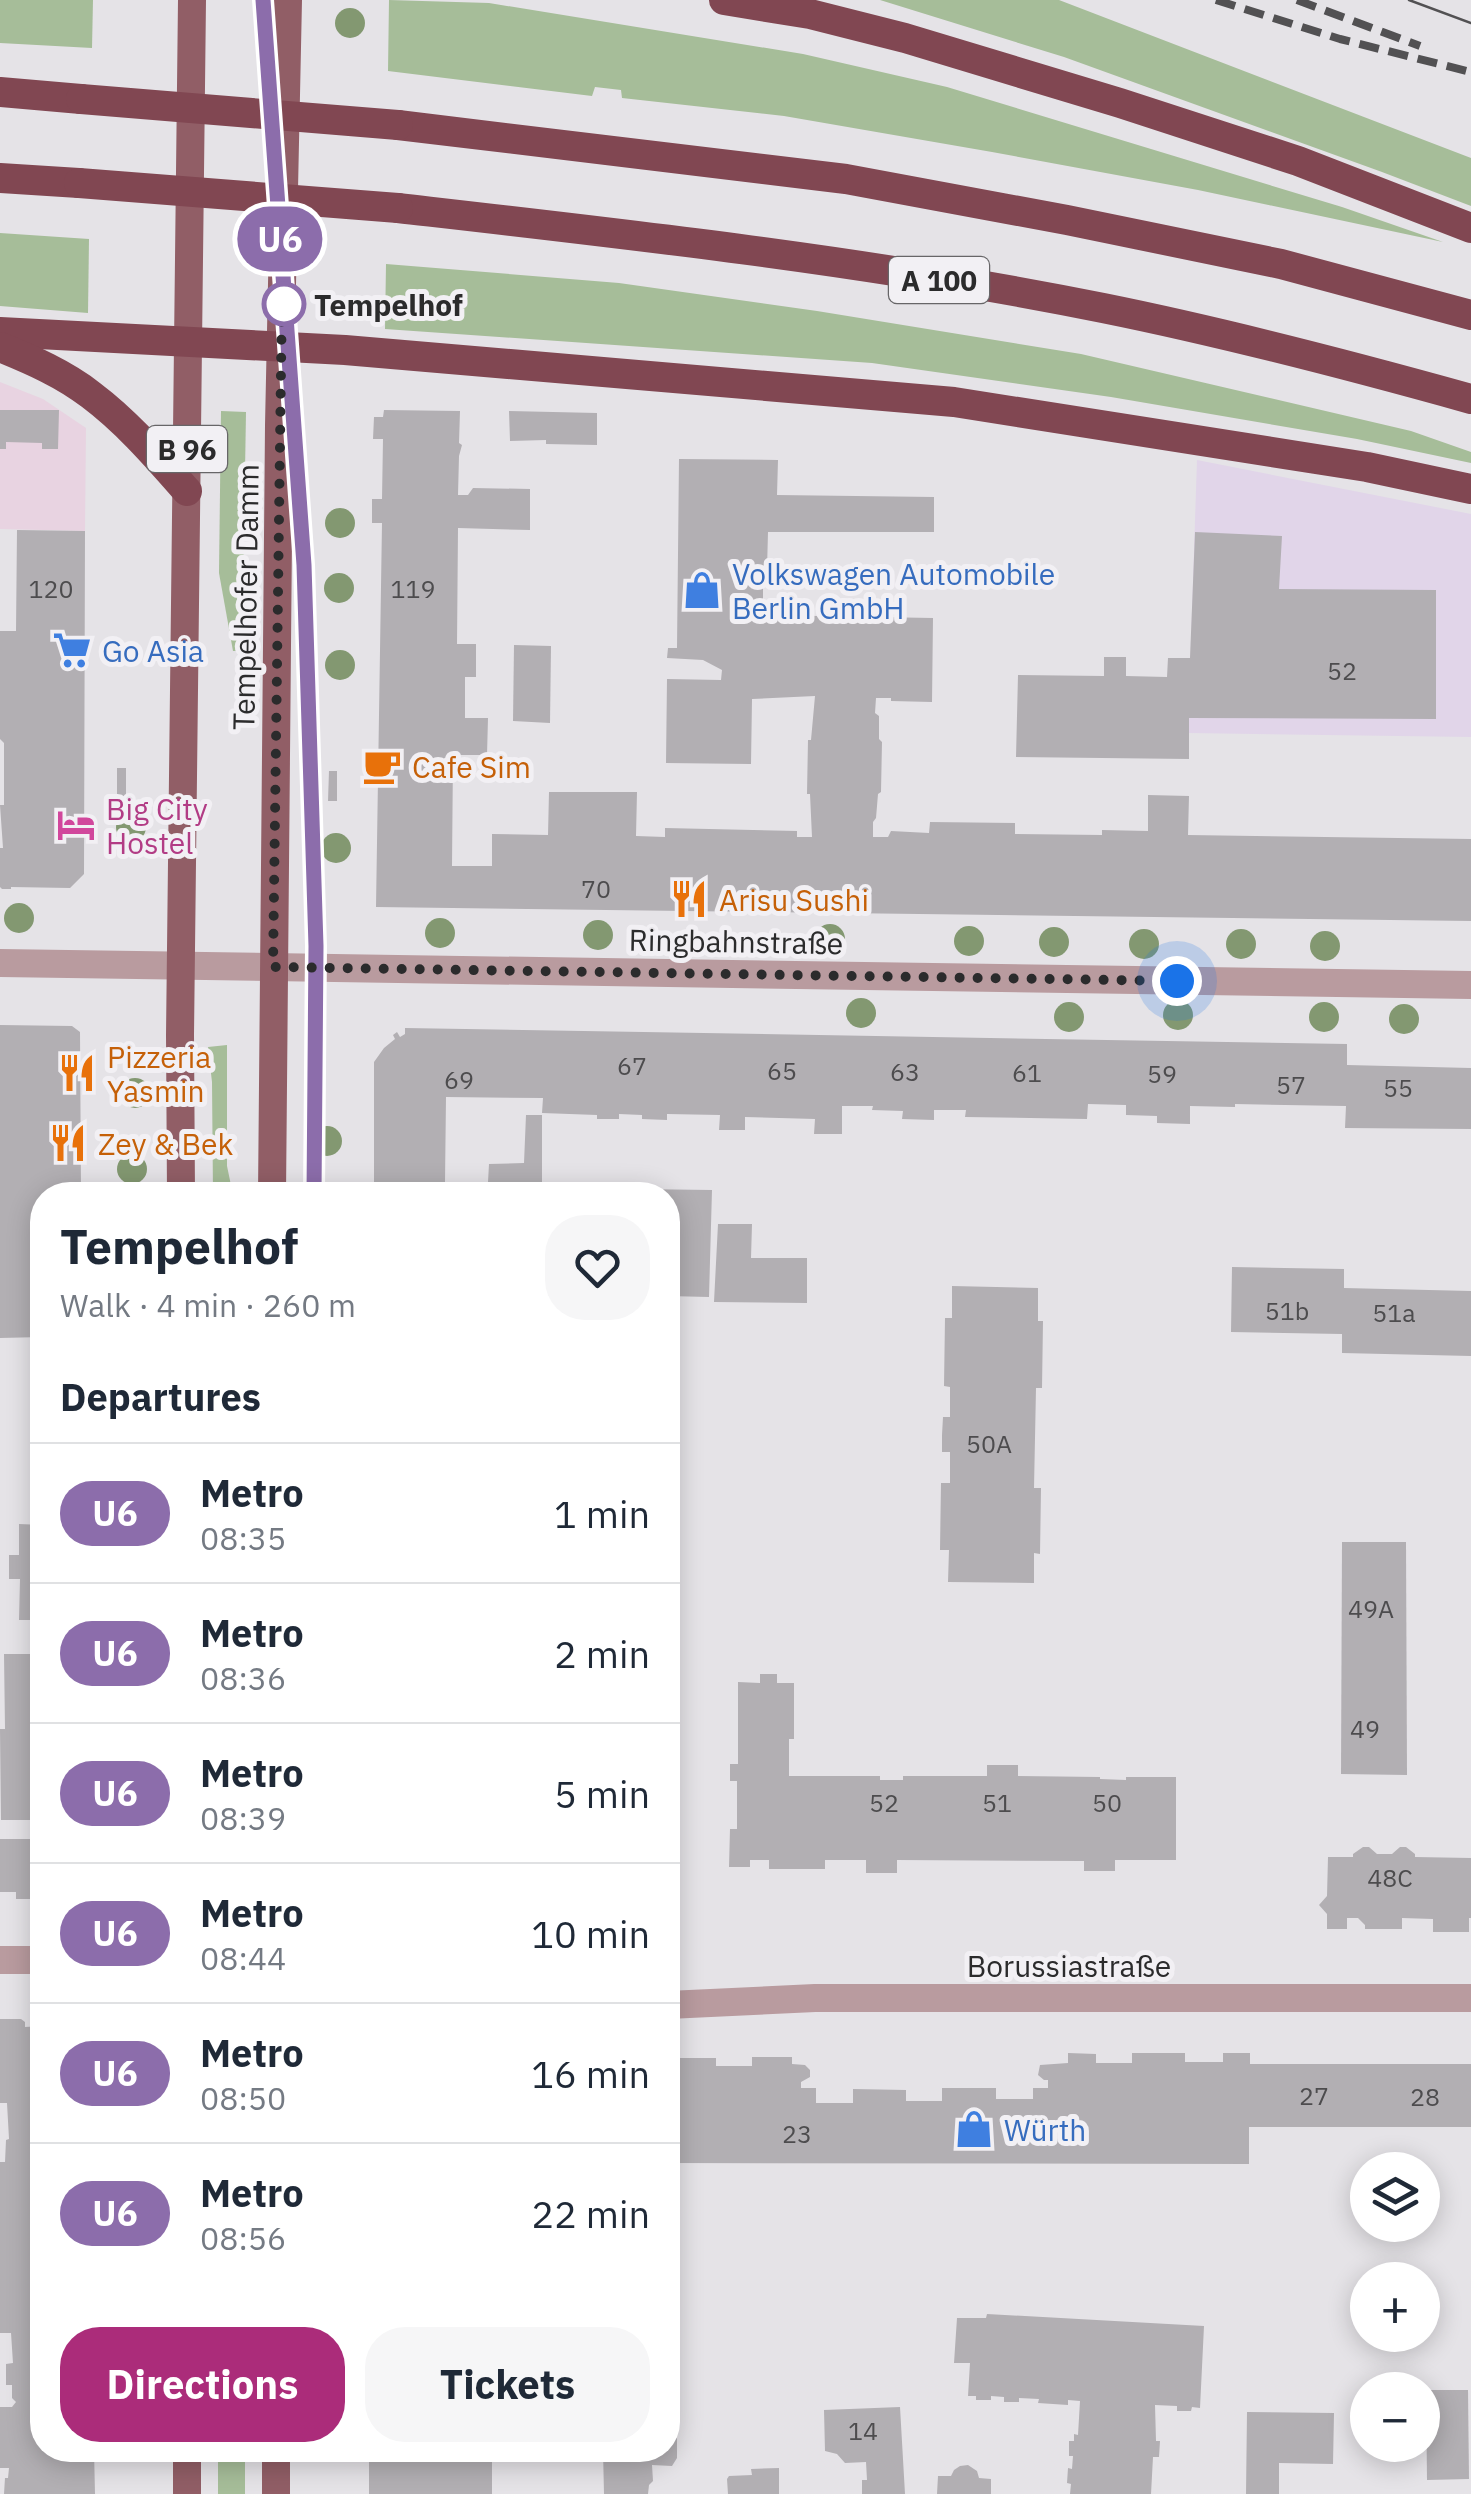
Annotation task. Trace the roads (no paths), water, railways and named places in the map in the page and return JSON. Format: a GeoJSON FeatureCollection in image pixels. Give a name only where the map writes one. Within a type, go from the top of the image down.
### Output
{"type":"FeatureCollection","features":[{"type":"Feature","properties":{"kind":"highway"},"geometry":{"type":"LineString","coordinates":[[724,0],[810,14],[905,38],[1120,102],[1298,162],[1471,228]]}},
{"type":"Feature","properties":{"kind":"highway"},"geometry":{"type":"LineString","coordinates":[[0,92],[398,125],[846,178],[1281,264],[1471,315]]}},
{"type":"Feature","properties":{"kind":"highway","name":"A 100"},"geometry":{"type":"LineString","coordinates":[[0,178],[398,208],[701,243],[877,269],[1102,308],[1314,355],[1471,399]]}},
{"type":"Feature","properties":{"kind":"highway"},"geometry":{"type":"LineString","coordinates":[[0,332],[345,350],[954,402],[1367,466],[1471,488]]}},
{"type":"Feature","properties":{"kind":"highway"},"geometry":{"type":"LineString","coordinates":[[0,347],[35,362],[92,396],[187,490]]}},
{"type":"Feature","properties":{"kind":"main road","name":"Tempelhofer Damm"},"geometry":{"type":"LineString","coordinates":[[181,1182],[192,0]]}},
{"type":"Feature","properties":{"kind":"main road","name":"Tempelhofer Damm"},"geometry":{"type":"LineString","coordinates":[[272,1182],[288,0]]}},
{"type":"Feature","properties":{"kind":"main road"},"geometry":{"type":"LineString","coordinates":[[187,2462],[187,2494]]}},
{"type":"Feature","properties":{"kind":"main road"},"geometry":{"type":"LineString","coordinates":[[276,2462],[276,2494]]}},
{"type":"Feature","properties":{"kind":"street","name":"Ringbahnstraße"},"geometry":{"type":"LineString","coordinates":[[0,963],[1471,985]]}},
{"type":"Feature","properties":{"kind":"street"},"geometry":{"type":"LineString","coordinates":[[0,1960],[30,1960]]}},
{"type":"Feature","properties":{"kind":"street","name":"Borussiastraße"},"geometry":{"type":"LineString","coordinates":[[680,2004],[816,1998],[1471,1998]]}},
{"type":"Feature","properties":{"kind":"tram line"},"geometry":{"type":"LineString","coordinates":[[1409,0],[1471,23]]}},
{"type":"Feature","properties":{"kind":"railway"},"geometry":{"type":"LineString","coordinates":[[1216,0],[1340,39],[1471,72]]}},
{"type":"Feature","properties":{"kind":"railway"},"geometry":{"type":"LineString","coordinates":[[1297,0],[1420,46]]}},
{"type":"Feature","properties":{"kind":"metro line","name":"U6"},"geometry":{"type":"LineString","coordinates":[[263,0],[304,565],[316,946],[314,1182]]}},
{"type":"Feature","properties":{"kind":"place","name":"Tempelhof"},"geometry":{"type":"Point","coordinates":[284,304]}},
{"type":"Feature","properties":{"kind":"place","name":"Volkswagen Automobile Berlin GmbH"},"geometry":{"type":"Point","coordinates":[702,590]}},
{"type":"Feature","properties":{"kind":"place","name":"Go Asia"},"geometry":{"type":"Point","coordinates":[72,650]}},
{"type":"Feature","properties":{"kind":"place","name":"Cafe Sim"},"geometry":{"type":"Point","coordinates":[382,766]}},
{"type":"Feature","properties":{"kind":"place","name":"Big City Hostel"},"geometry":{"type":"Point","coordinates":[76,825]}},
{"type":"Feature","properties":{"kind":"place","name":"Arisu Sushi"},"geometry":{"type":"Point","coordinates":[689,899]}},
{"type":"Feature","properties":{"kind":"place","name":"Pizzeria Yasmin"},"geometry":{"type":"Point","coordinates":[77,1073]}},
{"type":"Feature","properties":{"kind":"place","name":"Zey & Bek"},"geometry":{"type":"Point","coordinates":[68,1143]}},
{"type":"Feature","properties":{"kind":"place","name":"Würth"},"geometry":{"type":"Point","coordinates":[974,2129]}}]}
